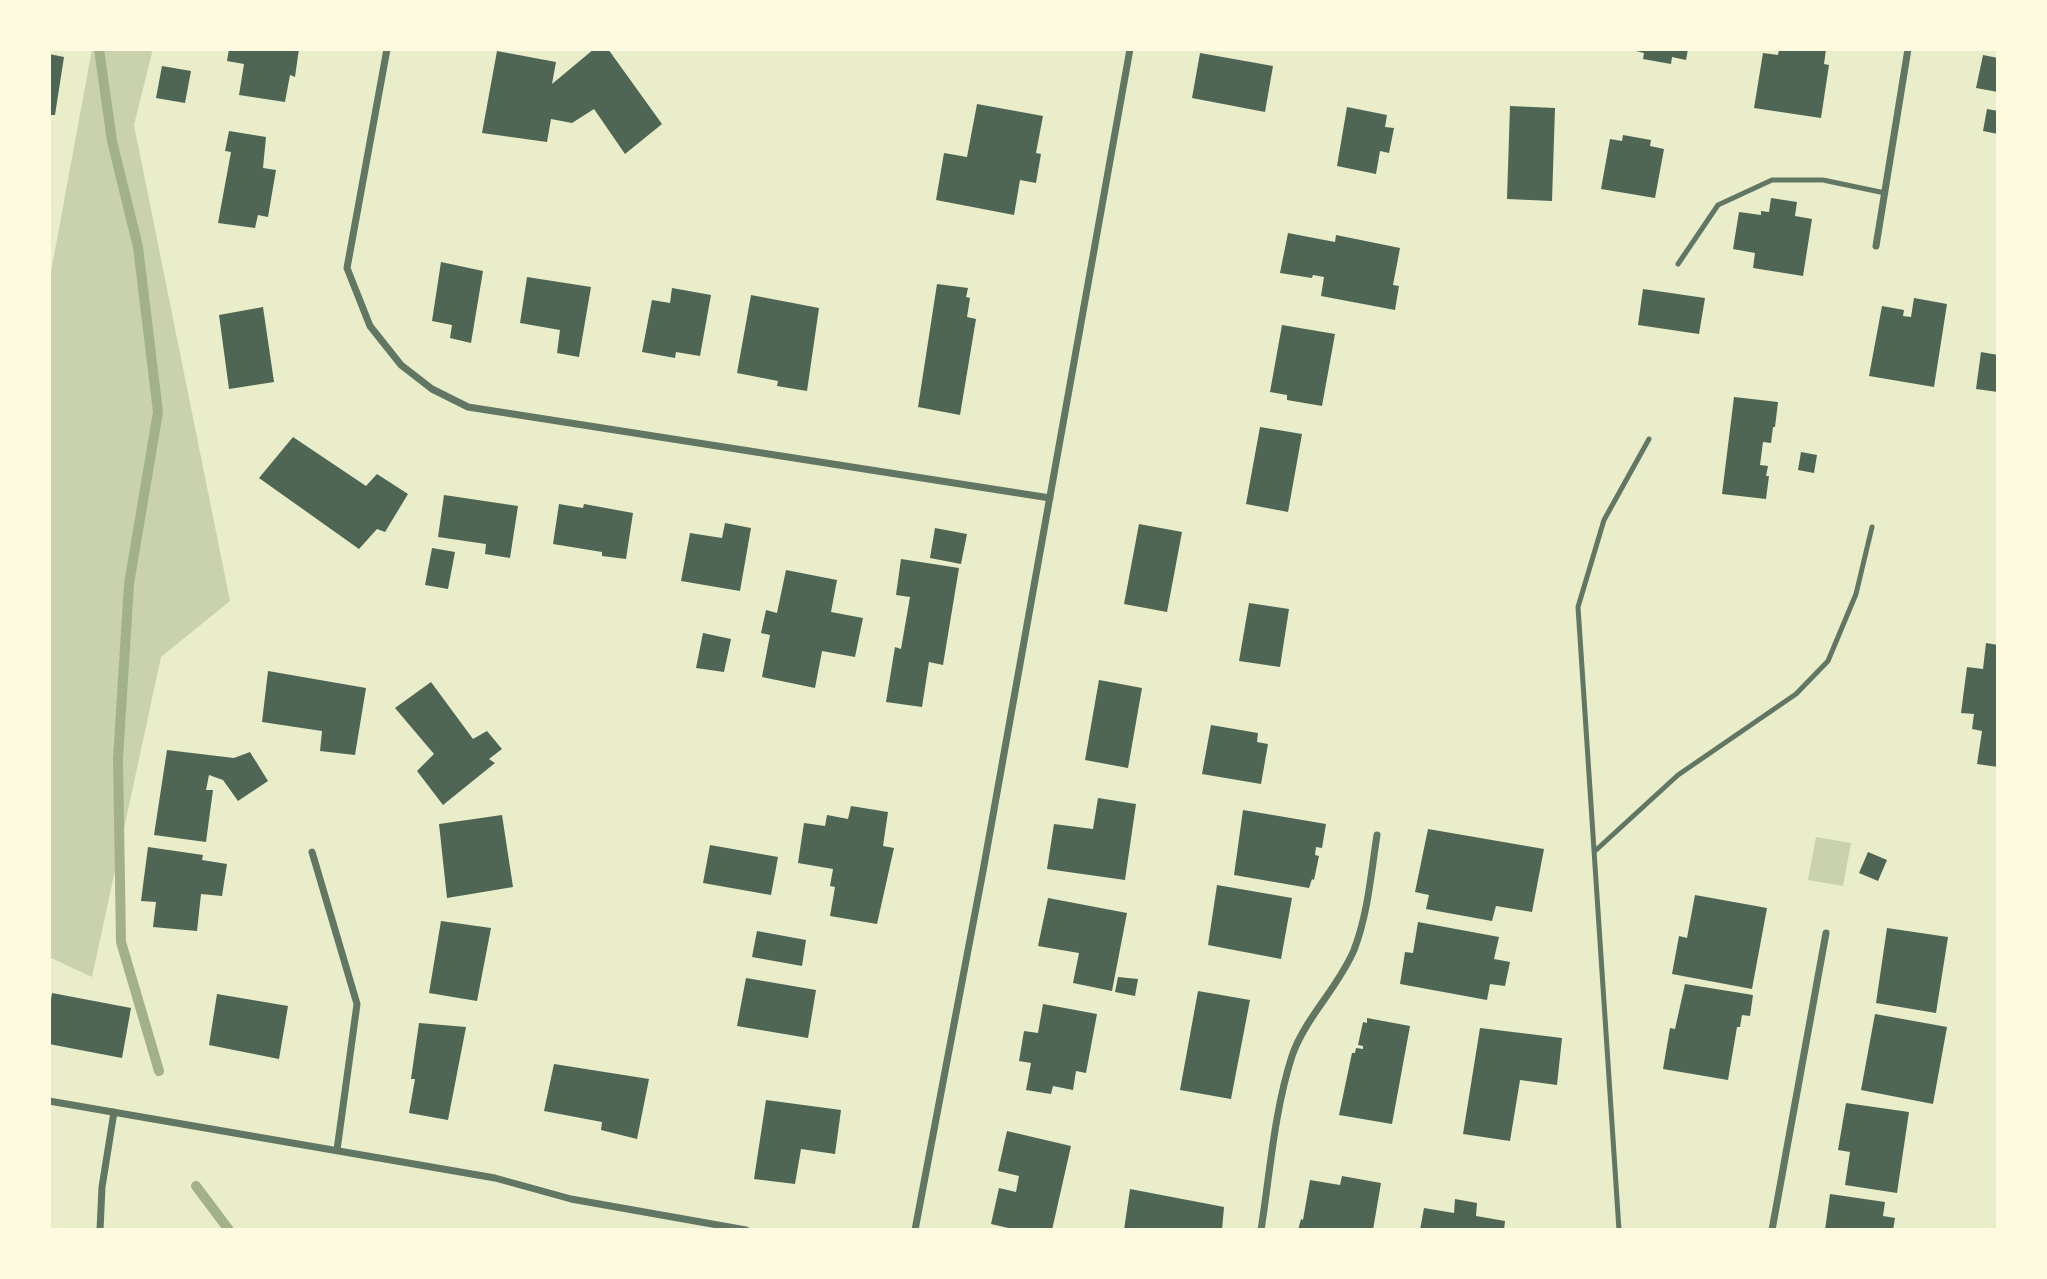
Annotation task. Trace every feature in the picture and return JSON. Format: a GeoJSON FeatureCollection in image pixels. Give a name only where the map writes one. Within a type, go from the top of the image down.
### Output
{"type":"FeatureCollection","features":[{"type":"Feature","properties":{"kind":"street"},"geometry":{"type":"LineString","coordinates":[[387,49],[347,268],[370,326],[401,365],[432,389],[468,407],[1050,498]]}},
{"type":"Feature","properties":{"kind":"street"},"geometry":{"type":"LineString","coordinates":[[915,1230],[1130,49]]}},
{"type":"Feature","properties":{"kind":"street"},"geometry":{"type":"LineString","coordinates":[[1876,246],[1908,49]]}},
{"type":"Feature","properties":{"kind":"street"},"geometry":{"type":"LineString","coordinates":[[1261,1230],[1280,1111],[1293,1054],[1353,951],[1364,917],[1377,835]]}},
{"type":"Feature","properties":{"kind":"street"},"geometry":{"type":"LineString","coordinates":[[312,852],[357,1004],[337,1150]]}},
{"type":"Feature","properties":{"kind":"street"},"geometry":{"type":"LineString","coordinates":[[1772,1230],[1826,933]]}},
{"type":"Feature","properties":{"kind":"street"},"geometry":{"type":"LineString","coordinates":[[49,1101],[495,1178],[571,1199],[746,1230]]}},
{"type":"Feature","properties":{"kind":"street"},"geometry":{"type":"LineString","coordinates":[[100,1230],[102,1187],[114,1112]]}},
{"type":"Feature","properties":{"kind":"lane"},"geometry":{"type":"LineString","coordinates":[[1678,264],[1718,205],[1772,180],[1823,180],[1885,193]]}},
{"type":"Feature","properties":{"kind":"lane"},"geometry":{"type":"LineString","coordinates":[[1619,1230],[1578,607],[1604,520],[1649,439]]}},
{"type":"Feature","properties":{"kind":"lane"},"geometry":{"type":"LineString","coordinates":[[1595,851],[1678,775],[1796,694],[1828,661],[1856,594],[1872,527]]}},
{"type":"Feature","properties":{"kind":"green space"},"geometry":{"type":"Polygon","coordinates":[[[92,49],[153,49],[134,125],[230,601],[161,657],[92,977],[49,957],[49,283],[92,49]]]}},
{"type":"Feature","properties":{"kind":"green space"},"geometry":{"type":"Polygon","coordinates":[[[1816,837],[1851,843],[1843,886],[1808,880],[1816,837]]]}},
{"type":"Feature","properties":{"kind":"building"},"geometry":{"type":"Polygon","coordinates":[[[229,49],[299,49],[295,77],[290,75],[285,102],[239,95],[244,64],[227,61],[229,49]]]}},
{"type":"Feature","properties":{"kind":"building"},"geometry":{"type":"Polygon","coordinates":[[[594,49],[608,49],[662,124],[625,154],[594,109],[572,123],[551,119],[547,142],[482,133],[497,51],[556,62],[552,84],[594,49]]]}},
{"type":"Feature","properties":{"kind":"building"},"geometry":{"type":"Polygon","coordinates":[[[1628,49],[1688,49],[1686,60],[1672,57],[1671,64],[1643,59],[1644,53],[1628,49]]]}},
{"type":"Feature","properties":{"kind":"building"},"geometry":{"type":"Polygon","coordinates":[[[1779,49],[1826,49],[1824,64],[1829,65],[1821,118],[1754,108],[1763,53],[1778,55],[1779,49]]]}},
{"type":"Feature","properties":{"kind":"building"},"geometry":{"type":"Polygon","coordinates":[[[1200,53],[1273,66],[1265,112],[1192,98],[1200,53]]]}},
{"type":"Feature","properties":{"kind":"building"},"geometry":{"type":"Polygon","coordinates":[[[49,54],[64,57],[55,115],[49,115],[49,54]]]}},
{"type":"Feature","properties":{"kind":"building"},"geometry":{"type":"Polygon","coordinates":[[[1983,55],[1998,58],[1998,92],[1976,88],[1983,55]]]}},
{"type":"Feature","properties":{"kind":"building"},"geometry":{"type":"Polygon","coordinates":[[[162,66],[191,71],[185,103],[156,98],[162,66]]]}},
{"type":"Feature","properties":{"kind":"building"},"geometry":{"type":"Polygon","coordinates":[[[977,104],[1043,116],[1036,153],[1041,154],[1036,183],[1020,180],[1014,215],[936,200],[944,153],[967,157],[977,104]]]}},
{"type":"Feature","properties":{"kind":"building"},"geometry":{"type":"Polygon","coordinates":[[[1510,106],[1555,108],[1552,201],[1507,199],[1510,106]]]}},
{"type":"Feature","properties":{"kind":"building"},"geometry":{"type":"Polygon","coordinates":[[[1347,107],[1387,115],[1385,127],[1394,128],[1389,153],[1380,151],[1376,174],[1337,166],[1347,107]]]}},
{"type":"Feature","properties":{"kind":"building"},"geometry":{"type":"Polygon","coordinates":[[[1987,109],[1998,111],[1998,134],[1983,131],[1987,109]]]}},
{"type":"Feature","properties":{"kind":"building"},"geometry":{"type":"Polygon","coordinates":[[[229,131],[266,137],[263,168],[276,170],[268,217],[258,215],[255,228],[218,223],[231,152],[225,151],[229,131]]]}},
{"type":"Feature","properties":{"kind":"building"},"geometry":{"type":"Polygon","coordinates":[[[1623,135],[1651,140],[1650,146],[1664,149],[1655,198],[1601,189],[1610,139],[1622,141],[1623,135]]]}},
{"type":"Feature","properties":{"kind":"building"},"geometry":{"type":"Polygon","coordinates":[[[1771,198],[1797,202],[1795,216],[1812,219],[1803,276],[1753,268],[1755,253],[1733,249],[1739,212],[1761,215],[1761,211],[1769,212],[1771,198]]]}},
{"type":"Feature","properties":{"kind":"building"},"geometry":{"type":"Polygon","coordinates":[[[1288,233],[1335,242],[1336,235],[1400,248],[1393,285],[1399,286],[1395,310],[1321,296],[1324,277],[1280,273],[1288,233]]]}},
{"type":"Feature","properties":{"kind":"building"},"geometry":{"type":"Polygon","coordinates":[[[441,262],[483,271],[471,343],[450,338],[452,325],[432,321],[441,262]]]}},
{"type":"Feature","properties":{"kind":"building"},"geometry":{"type":"Polygon","coordinates":[[[527,277],[591,287],[579,357],[557,353],[560,330],[520,323],[527,277]]]}},
{"type":"Feature","properties":{"kind":"building"},"geometry":{"type":"Polygon","coordinates":[[[937,284],[968,288],[966,297],[970,298],[967,317],[976,319],[960,415],[918,407],[937,284]]]}},
{"type":"Feature","properties":{"kind":"building"},"geometry":{"type":"Polygon","coordinates":[[[672,288],[711,295],[700,356],[676,352],[675,358],[642,352],[652,300],[670,303],[672,288]]]}},
{"type":"Feature","properties":{"kind":"building"},"geometry":{"type":"Polygon","coordinates":[[[1643,289],[1705,298],[1699,334],[1638,325],[1643,289]]]}},
{"type":"Feature","properties":{"kind":"building"},"geometry":{"type":"Polygon","coordinates":[[[751,295],[819,308],[807,391],[777,386],[778,381],[737,373],[751,295]]]}},
{"type":"Feature","properties":{"kind":"building"},"geometry":{"type":"Polygon","coordinates":[[[1914,298],[1947,304],[1934,387],[1869,376],[1882,306],[1904,310],[1903,316],[1911,317],[1914,298]]]}},
{"type":"Feature","properties":{"kind":"building"},"geometry":{"type":"Polygon","coordinates":[[[263,307],[274,382],[229,389],[219,315],[263,307]]]}},
{"type":"Feature","properties":{"kind":"building"},"geometry":{"type":"Polygon","coordinates":[[[1282,325],[1335,334],[1322,406],[1287,400],[1287,395],[1270,392],[1282,325]]]}},
{"type":"Feature","properties":{"kind":"building"},"geometry":{"type":"Polygon","coordinates":[[[1981,352],[1998,355],[1998,392],[1976,389],[1981,352]]]}},
{"type":"Feature","properties":{"kind":"building"},"geometry":{"type":"Polygon","coordinates":[[[1734,397],[1778,402],[1771,443],[1763,442],[1760,465],[1768,466],[1766,499],[1722,494],[1734,397]]]}},
{"type":"Feature","properties":{"kind":"building"},"geometry":{"type":"Polygon","coordinates":[[[1260,427],[1302,434],[1288,512],[1246,504],[1260,427]]]}},
{"type":"Feature","properties":{"kind":"building"},"geometry":{"type":"Polygon","coordinates":[[[293,437],[366,486],[377,474],[408,494],[385,532],[377,529],[359,549],[259,478],[293,437]]]}},
{"type":"Feature","properties":{"kind":"building"},"geometry":{"type":"Polygon","coordinates":[[[1801,452],[1817,455],[1814,473],[1798,470],[1801,452]]]}},
{"type":"Feature","properties":{"kind":"building"},"geometry":{"type":"Polygon","coordinates":[[[444,495],[518,506],[510,558],[485,554],[486,544],[438,537],[444,495]]]}},
{"type":"Feature","properties":{"kind":"building"},"geometry":{"type":"Polygon","coordinates":[[[559,504],[583,508],[584,504],[633,513],[626,559],[553,544],[559,504]]]}},
{"type":"Feature","properties":{"kind":"building"},"geometry":{"type":"Polygon","coordinates":[[[725,523],[751,528],[740,591],[681,581],[690,533],[722,538],[725,523]]]}},
{"type":"Feature","properties":{"kind":"building"},"geometry":{"type":"Polygon","coordinates":[[[1139,524],[1182,532],[1167,612],[1124,604],[1139,524]]]}},
{"type":"Feature","properties":{"kind":"building"},"geometry":{"type":"Polygon","coordinates":[[[935,528],[967,534],[961,564],[930,558],[935,528]]]}},
{"type":"Feature","properties":{"kind":"building"},"geometry":{"type":"Polygon","coordinates":[[[432,548],[455,552],[448,589],[425,585],[432,548]]]}},
{"type":"Feature","properties":{"kind":"building"},"geometry":{"type":"Polygon","coordinates":[[[901,559],[959,568],[943,665],[929,662],[922,707],[886,702],[895,647],[901,649],[910,597],[896,595],[901,559]]]}},
{"type":"Feature","properties":{"kind":"building"},"geometry":{"type":"Polygon","coordinates":[[[786,570],[837,580],[831,612],[863,618],[855,657],[822,651],[815,688],[762,677],[770,635],[761,633],[766,610],[777,613],[786,570]]]}},
{"type":"Feature","properties":{"kind":"building"},"geometry":{"type":"Polygon","coordinates":[[[1249,603],[1289,609],[1280,667],[1239,661],[1249,603]]]}},
{"type":"Feature","properties":{"kind":"building"},"geometry":{"type":"Polygon","coordinates":[[[703,633],[731,639],[724,672],[696,668],[703,633]]]}},
{"type":"Feature","properties":{"kind":"building"},"geometry":{"type":"Polygon","coordinates":[[[1986,643],[1998,645],[1998,767],[1977,764],[1982,731],[1972,729],[1974,714],[1961,713],[1967,667],[1983,669],[1986,643]]]}},
{"type":"Feature","properties":{"kind":"building"},"geometry":{"type":"Polygon","coordinates":[[[268,671],[366,688],[355,755],[320,751],[322,731],[262,722],[268,671]]]}},
{"type":"Feature","properties":{"kind":"building"},"geometry":{"type":"Polygon","coordinates":[[[1099,680],[1142,688],[1128,768],[1085,760],[1099,680]]]}},
{"type":"Feature","properties":{"kind":"building"},"geometry":{"type":"Polygon","coordinates":[[[431,682],[473,739],[487,731],[502,749],[489,759],[495,763],[443,805],[417,771],[434,754],[395,708],[431,682]]]}},
{"type":"Feature","properties":{"kind":"building"},"geometry":{"type":"Polygon","coordinates":[[[1211,725],[1258,733],[1257,742],[1268,744],[1261,784],[1202,774],[1211,725]]]}},
{"type":"Feature","properties":{"kind":"building"},"geometry":{"type":"Polygon","coordinates":[[[167,750],[234,758],[250,752],[268,781],[238,801],[223,780],[209,775],[206,790],[213,790],[206,842],[154,835],[167,750]]]}},
{"type":"Feature","properties":{"kind":"building"},"geometry":{"type":"Polygon","coordinates":[[[1098,798],[1136,804],[1125,880],[1047,869],[1054,824],[1093,829],[1098,798]]]}},
{"type":"Feature","properties":{"kind":"building"},"geometry":{"type":"Polygon","coordinates":[[[851,806],[888,812],[883,846],[894,848],[877,924],[830,916],[835,887],[830,886],[833,869],[798,863],[804,823],[825,826],[827,815],[848,819],[851,806]]]}},
{"type":"Feature","properties":{"kind":"building"},"geometry":{"type":"Polygon","coordinates":[[[1243,810],[1326,824],[1322,848],[1316,847],[1315,855],[1319,856],[1314,880],[1312,879],[1309,888],[1234,875],[1243,810]]]}},
{"type":"Feature","properties":{"kind":"building"},"geometry":{"type":"Polygon","coordinates":[[[502,815],[513,887],[447,898],[439,824],[502,815]]]}},
{"type":"Feature","properties":{"kind":"building"},"geometry":{"type":"Polygon","coordinates":[[[1428,829],[1544,849],[1532,912],[1496,906],[1492,921],[1426,909],[1429,895],[1415,892],[1428,829]]]}},
{"type":"Feature","properties":{"kind":"building"},"geometry":{"type":"Polygon","coordinates":[[[710,845],[778,857],[771,895],[703,883],[710,845]]]}},
{"type":"Feature","properties":{"kind":"building"},"geometry":{"type":"Polygon","coordinates":[[[148,847],[203,855],[202,860],[227,864],[222,896],[201,894],[197,931],[153,927],[156,902],[141,901],[148,847]]]}},
{"type":"Feature","properties":{"kind":"building"},"geometry":{"type":"Polygon","coordinates":[[[1868,852],[1887,860],[1878,881],[1859,873],[1868,852]]]}},
{"type":"Feature","properties":{"kind":"building"},"geometry":{"type":"Polygon","coordinates":[[[1217,885],[1292,898],[1281,959],[1208,945],[1217,885]]]}},
{"type":"Feature","properties":{"kind":"building"},"geometry":{"type":"Polygon","coordinates":[[[1695,895],[1767,908],[1752,989],[1672,974],[1679,936],[1687,938],[1695,895]]]}},
{"type":"Feature","properties":{"kind":"building"},"geometry":{"type":"Polygon","coordinates":[[[1048,898],[1127,913],[1112,991],[1073,983],[1079,953],[1038,946],[1048,898]]]}},
{"type":"Feature","properties":{"kind":"building"},"geometry":{"type":"Polygon","coordinates":[[[441,921],[491,928],[477,1001],[429,993],[441,921]]]}},
{"type":"Feature","properties":{"kind":"building"},"geometry":{"type":"Polygon","coordinates":[[[1418,922],[1499,937],[1494,959],[1510,962],[1505,986],[1490,984],[1487,1000],[1400,984],[1405,952],[1413,953],[1418,922]]]}},
{"type":"Feature","properties":{"kind":"building"},"geometry":{"type":"Polygon","coordinates":[[[1887,928],[1948,937],[1936,1013],[1876,1003],[1887,928]]]}},
{"type":"Feature","properties":{"kind":"building"},"geometry":{"type":"Polygon","coordinates":[[[757,931],[806,940],[802,966],[752,957],[757,931]]]}},
{"type":"Feature","properties":{"kind":"building"},"geometry":{"type":"Polygon","coordinates":[[[1118,977],[1138,979],[1135,996],[1115,992],[1118,977]]]}},
{"type":"Feature","properties":{"kind":"building"},"geometry":{"type":"Polygon","coordinates":[[[746,978],[816,990],[808,1038],[737,1026],[746,978]]]}},
{"type":"Feature","properties":{"kind":"building"},"geometry":{"type":"Polygon","coordinates":[[[1685,984],[1753,995],[1750,1016],[1742,1015],[1740,1027],[1737,1027],[1728,1080],[1663,1069],[1670,1028],[1675,1029],[1685,984]]]}},
{"type":"Feature","properties":{"kind":"building"},"geometry":{"type":"Polygon","coordinates":[[[1198,991],[1250,1000],[1231,1099],[1180,1090],[1198,991]]]}},
{"type":"Feature","properties":{"kind":"building"},"geometry":{"type":"Polygon","coordinates":[[[52,993],[131,1008],[122,1058],[49,1044],[52,993]]]}},
{"type":"Feature","properties":{"kind":"building"},"geometry":{"type":"Polygon","coordinates":[[[217,994],[288,1006],[279,1059],[209,1045],[217,994]]]}},
{"type":"Feature","properties":{"kind":"building"},"geometry":{"type":"Polygon","coordinates":[[[1043,1004],[1097,1014],[1086,1073],[1076,1071],[1073,1090],[1053,1086],[1051,1094],[1026,1090],[1031,1063],[1019,1061],[1024,1031],[1038,1033],[1043,1004]]]}},
{"type":"Feature","properties":{"kind":"building"},"geometry":{"type":"Polygon","coordinates":[[[1875,1014],[1947,1027],[1933,1104],[1861,1090],[1875,1014]]]}},
{"type":"Feature","properties":{"kind":"building"},"geometry":{"type":"Polygon","coordinates":[[[1367,1018],[1410,1026],[1392,1124],[1339,1115],[1352,1053],[1355,1053],[1356,1048],[1363,1049],[1363,1046],[1358,1045],[1363,1022],[1367,1023],[1367,1018]]]}},
{"type":"Feature","properties":{"kind":"building"},"geometry":{"type":"Polygon","coordinates":[[[419,1023],[466,1027],[448,1120],[409,1113],[415,1079],[411,1079],[419,1023]]]}},
{"type":"Feature","properties":{"kind":"building"},"geometry":{"type":"Polygon","coordinates":[[[1480,1028],[1562,1038],[1557,1085],[1520,1080],[1510,1141],[1463,1134],[1480,1028]]]}},
{"type":"Feature","properties":{"kind":"building"},"geometry":{"type":"Polygon","coordinates":[[[554,1064],[649,1079],[637,1139],[601,1130],[602,1122],[544,1111],[554,1064]]]}},
{"type":"Feature","properties":{"kind":"building"},"geometry":{"type":"Polygon","coordinates":[[[766,1100],[841,1110],[835,1154],[801,1149],[795,1184],[754,1179],[766,1100]]]}},
{"type":"Feature","properties":{"kind":"building"},"geometry":{"type":"Polygon","coordinates":[[[1846,1103],[1909,1112],[1897,1193],[1845,1185],[1850,1152],[1838,1150],[1846,1103]]]}},
{"type":"Feature","properties":{"kind":"building"},"geometry":{"type":"Polygon","coordinates":[[[1007,1131],[1071,1146],[1052,1230],[1017,1230],[991,1224],[999,1188],[1016,1192],[1019,1176],[998,1171],[1007,1131]]]}},
{"type":"Feature","properties":{"kind":"building"},"geometry":{"type":"Polygon","coordinates":[[[1342,1176],[1381,1183],[1373,1230],[1298,1230],[1301,1219],[1303,1220],[1310,1180],[1340,1185],[1342,1176]]]}},
{"type":"Feature","properties":{"kind":"building"},"geometry":{"type":"Polygon","coordinates":[[[1130,1189],[1224,1207],[1222,1230],[1124,1230],[1130,1189]]]}},
{"type":"Feature","properties":{"kind":"building"},"geometry":{"type":"Polygon","coordinates":[[[1830,1194],[1885,1202],[1883,1216],[1895,1218],[1893,1230],[1825,1230],[1830,1194]]]}},
{"type":"Feature","properties":{"kind":"building"},"geometry":{"type":"Polygon","coordinates":[[[1455,1199],[1477,1203],[1476,1216],[1505,1221],[1504,1230],[1420,1230],[1424,1208],[1454,1213],[1455,1199]]]}},
{"type":"Feature","properties":{"kind":"waterway"},"geometry":{"type":"LineString","coordinates":[[99,49],[112,141],[138,247],[158,412],[129,584],[118,759],[121,942],[159,1071]]}},
{"type":"Feature","properties":{"kind":"waterway"},"geometry":{"type":"LineString","coordinates":[[196,1186],[229,1230]]}}]}
